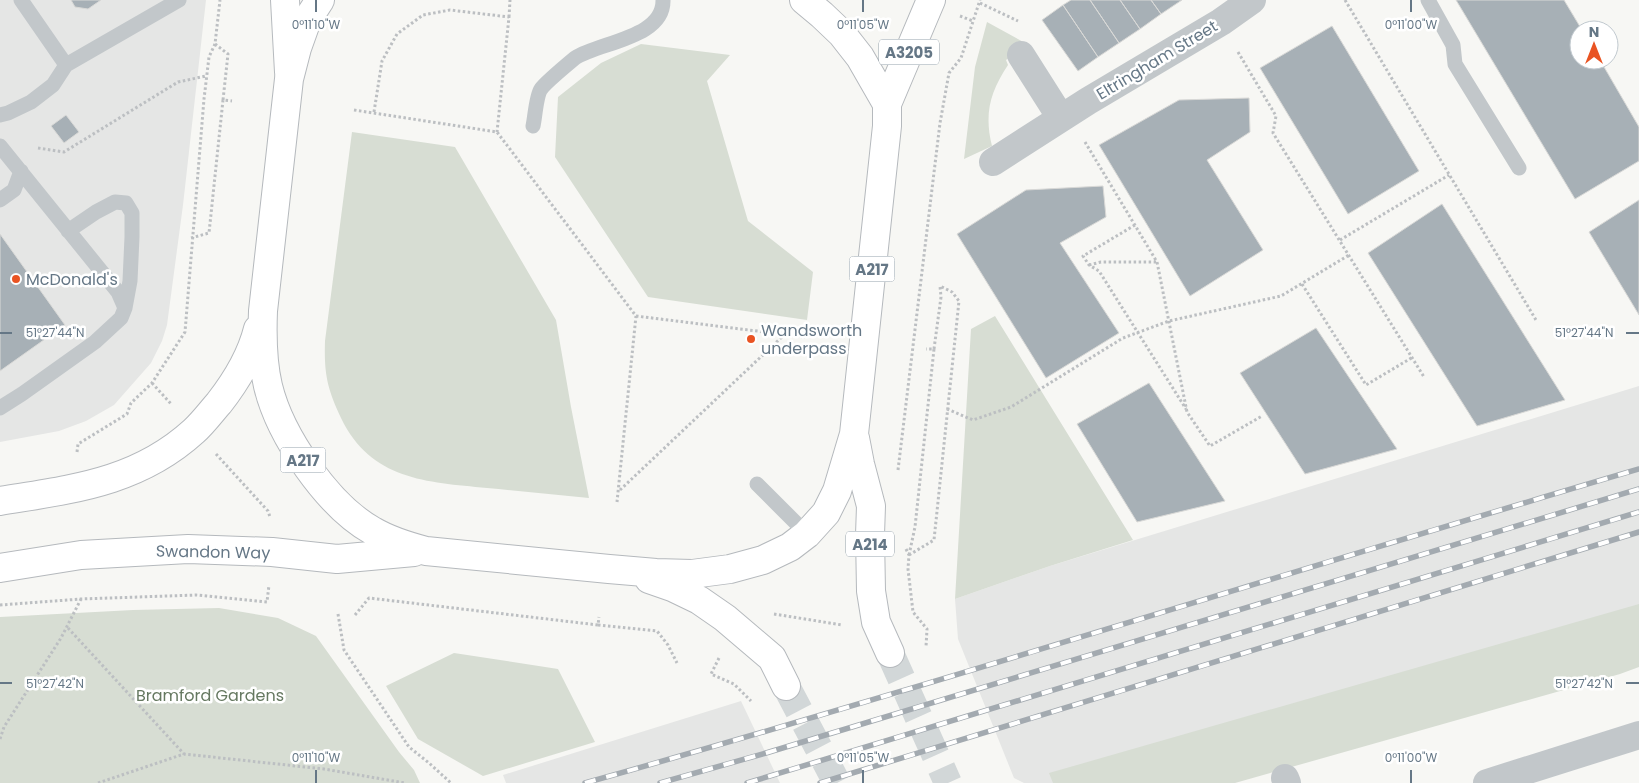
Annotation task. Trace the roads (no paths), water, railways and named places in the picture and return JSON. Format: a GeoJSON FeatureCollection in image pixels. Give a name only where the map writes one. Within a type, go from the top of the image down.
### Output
{"type":"FeatureCollection","features":[{"type":"Feature","properties":{"kind":"main road","name":"A217"},"geometry":{"type":"LineString","coordinates":[[285,0],[290,78]]}},
{"type":"Feature","properties":{"kind":"main road","name":"A217"},"geometry":{"type":"LineString","coordinates":[[320,0],[307,20],[297,48],[290,78],[263,311],[264,360],[268,387],[278,414],[308,467],[326,492],[371,530],[397,543],[426,550],[609,570],[692,574],[730,569],[763,560],[790,547],[807,534],[826,513],[837,491],[854,434],[888,126],[888,104]]}},
{"type":"Feature","properties":{"kind":"main road"},"geometry":{"type":"LineString","coordinates":[[804,0],[842,34],[860,57],[888,104]]}},
{"type":"Feature","properties":{"kind":"main road","name":"A3205"},"geometry":{"type":"LineString","coordinates":[[888,104],[931,0]]}},
{"type":"Feature","properties":{"kind":"main road","name":"A217"},"geometry":{"type":"LineString","coordinates":[[0,501],[83,488],[121,476],[151,462],[170,450],[195,431],[232,386],[248,359],[263,311]]}},
{"type":"Feature","properties":{"kind":"main road","name":"A214"},"geometry":{"type":"LineString","coordinates":[[854,434],[871,506],[870,591],[876,622],[890,653]]}},
{"type":"Feature","properties":{"kind":"main road","name":"Swandon Way"},"geometry":{"type":"LineString","coordinates":[[0,568],[81,555],[143,550],[188,549],[272,552],[337,559],[426,550]]}},
{"type":"Feature","properties":{"kind":"main road"},"geometry":{"type":"LineString","coordinates":[[609,570],[641,576],[672,586],[699,600],[725,618],[772,658],[786,686]]}},
{"type":"Feature","properties":{"kind":"street","name":"Eltringham Street"},"geometry":{"type":"LineString","coordinates":[[993,162],[1061,118],[1221,22],[1252,0]]}},
{"type":"Feature","properties":{"kind":"street"},"geometry":{"type":"LineString","coordinates":[[1021,55],[1061,118]]}},
{"type":"Feature","properties":{"kind":"street"},"geometry":{"type":"LineString","coordinates":[[1487,783],[1639,735]]}},
{"type":"Feature","properties":{"kind":"lane"},"geometry":{"type":"LineString","coordinates":[[22,0],[66,65]]}},
{"type":"Feature","properties":{"kind":"lane"},"geometry":{"type":"LineString","coordinates":[[0,115],[31,102],[53,85],[66,65],[179,0]]}},
{"type":"Feature","properties":{"kind":"lane"},"geometry":{"type":"LineString","coordinates":[[533,126],[540,89],[576,58],[638,33],[654,23],[663,8],[663,0]]}},
{"type":"Feature","properties":{"kind":"lane"},"geometry":{"type":"LineString","coordinates":[[1428,0],[1453,45],[1455,64],[1519,168]]}},
{"type":"Feature","properties":{"kind":"lane"},"geometry":{"type":"LineString","coordinates":[[0,146],[118,292],[125,308]]}},
{"type":"Feature","properties":{"kind":"lane"},"geometry":{"type":"LineString","coordinates":[[0,200],[14,190],[21,171]]}},
{"type":"Feature","properties":{"kind":"lane"},"geometry":{"type":"LineString","coordinates":[[0,408],[95,342],[121,318],[125,308],[130,281],[132,237],[132,213],[126,204],[115,202],[68,231]]}},
{"type":"Feature","properties":{"kind":"lane"},"geometry":{"type":"LineString","coordinates":[[0,394],[22,394]]}},
{"type":"Feature","properties":{"kind":"lane"},"geometry":{"type":"LineString","coordinates":[[757,484],[807,534]]}},
{"type":"Feature","properties":{"kind":"tunnel"},"geometry":{"type":"LineString","coordinates":[[890,653],[948,783]]}},
{"type":"Feature","properties":{"kind":"tunnel"},"geometry":{"type":"LineString","coordinates":[[786,686],[837,783]]}},
{"type":"Feature","properties":{"kind":"railway"},"geometry":{"type":"LineString","coordinates":[[585,783],[849,707],[1639,469]]}},
{"type":"Feature","properties":{"kind":"railway"},"geometry":{"type":"LineString","coordinates":[[660,783],[766,753],[1639,489]]}},
{"type":"Feature","properties":{"kind":"railway"},"geometry":{"type":"LineString","coordinates":[[747,783],[1639,512]]}},
{"type":"Feature","properties":{"kind":"railway"},"geometry":{"type":"LineString","coordinates":[[820,783],[1639,532]]}},
{"type":"Feature","properties":{"kind":"place","name":"McDonald's"},"geometry":{"type":"Point","coordinates":[16,279]}},
{"type":"Feature","properties":{"kind":"place","name":"Wandsworth underpass"},"geometry":{"type":"Point","coordinates":[751,339]}},
{"type":"Feature","properties":{"kind":"park label","name":"Bramford Gardens"},"geometry":{"type":"Point","coordinates":[210,695]}}]}
